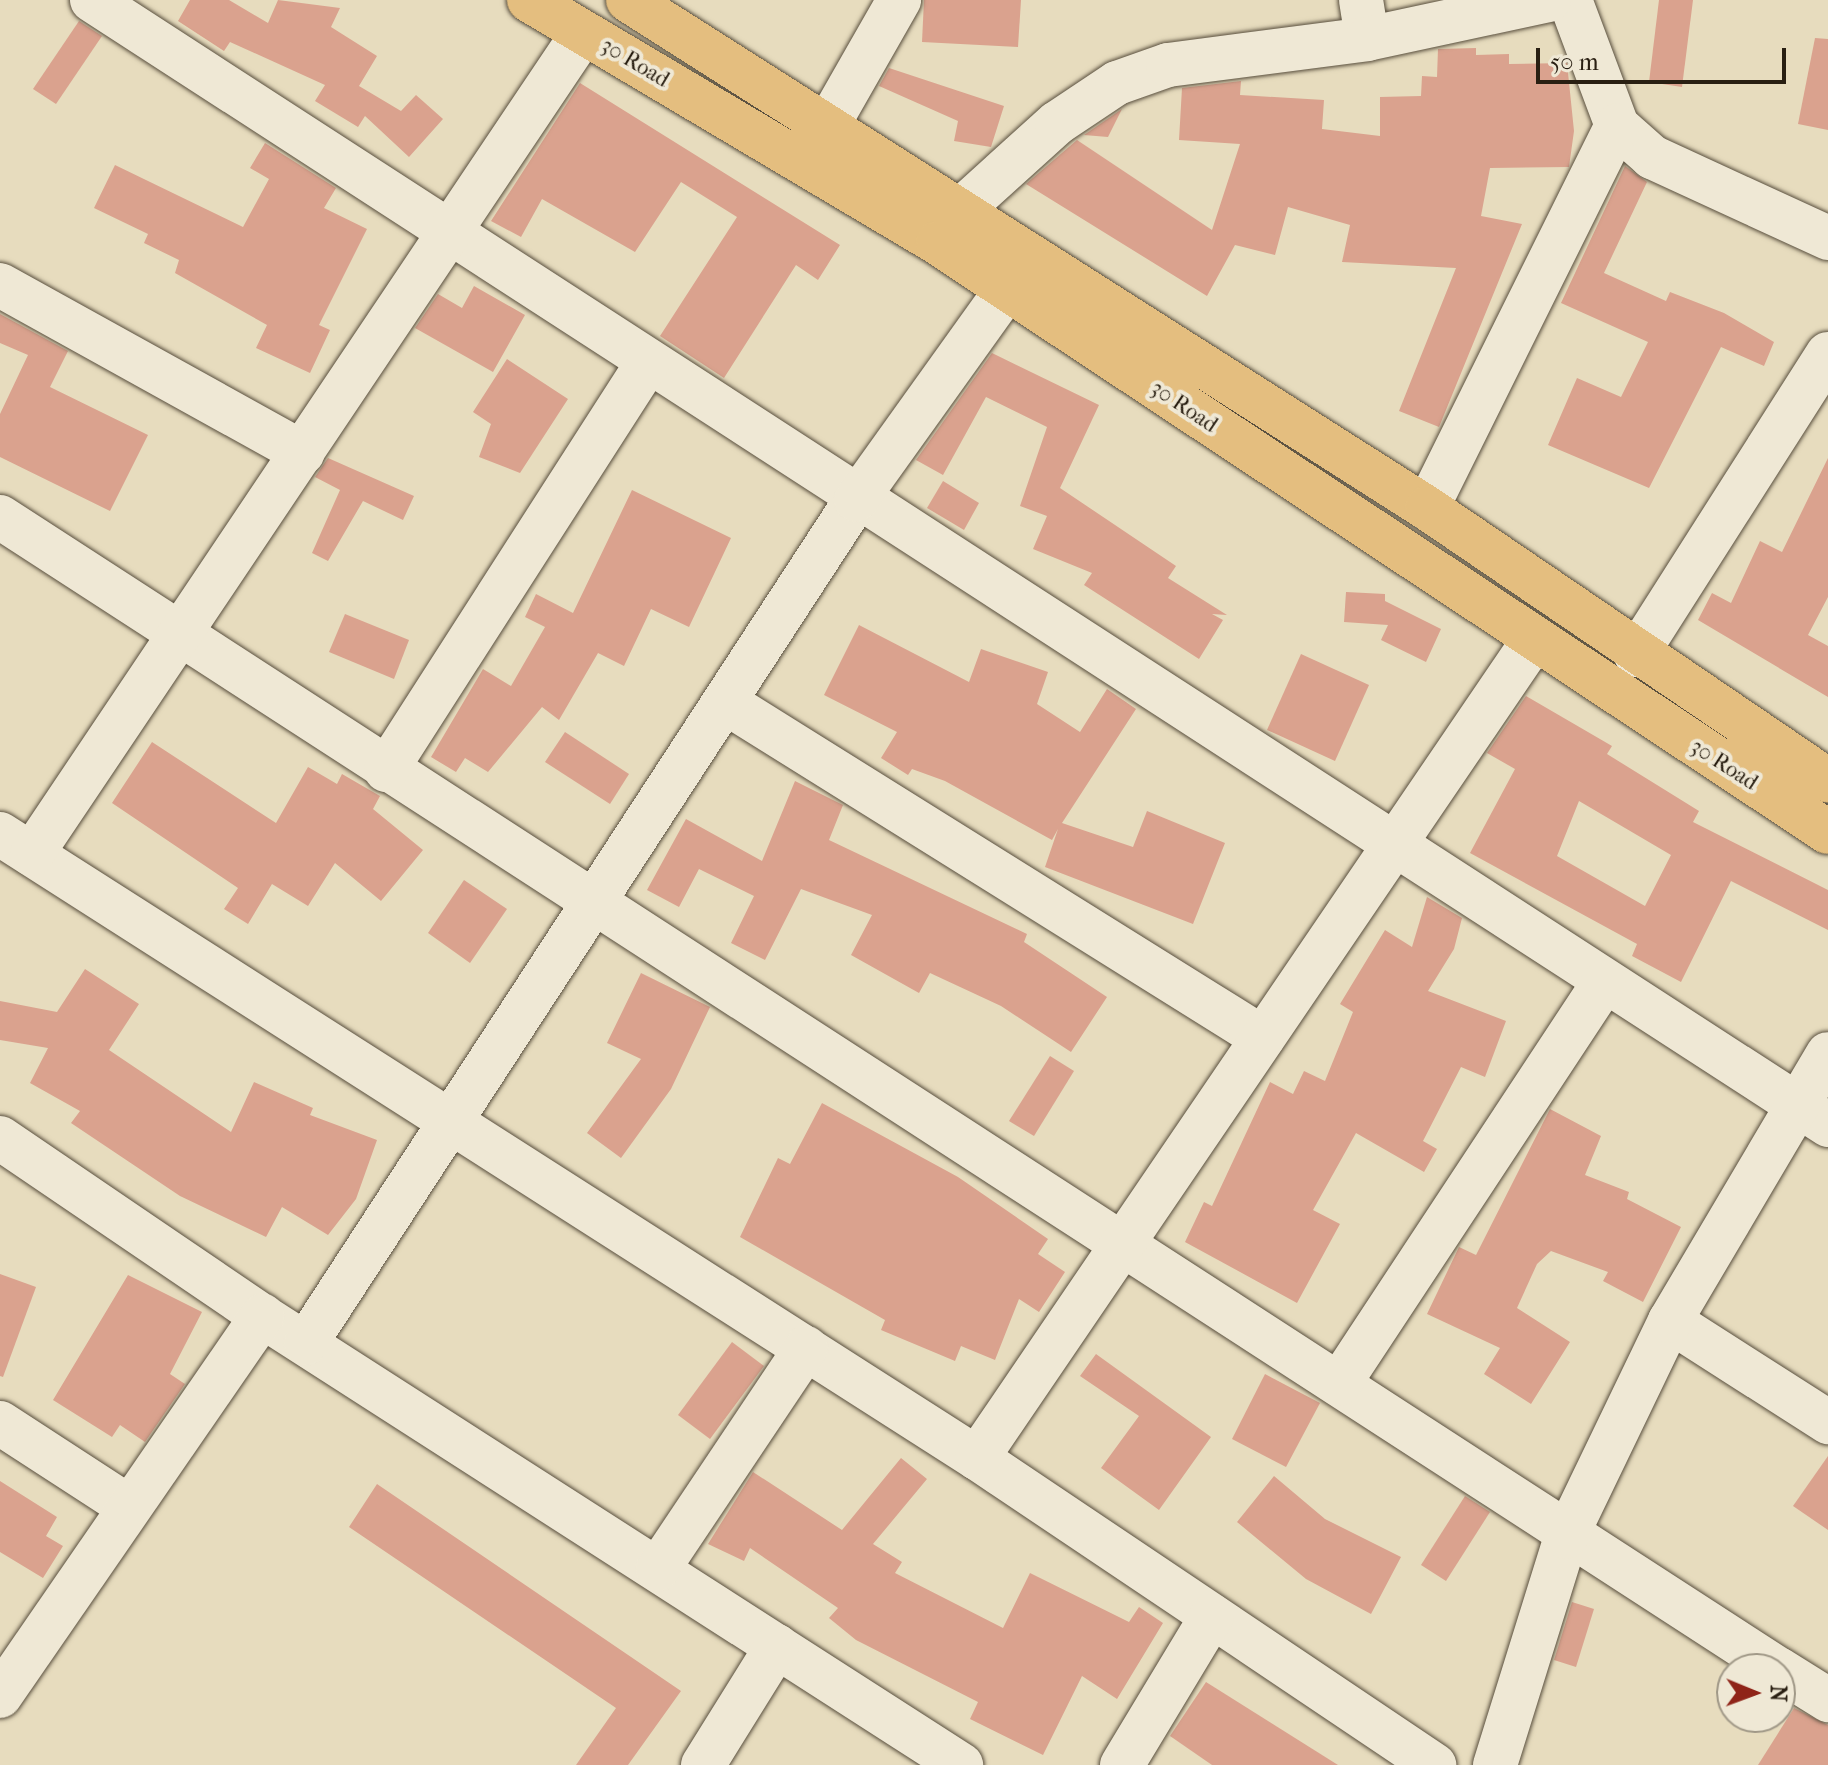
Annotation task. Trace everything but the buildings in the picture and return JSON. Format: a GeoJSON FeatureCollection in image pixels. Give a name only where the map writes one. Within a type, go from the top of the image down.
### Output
{"type":"FeatureCollection","features":[{"type":"Feature","properties":{"kind":"main road","name":"30 Road"},"geometry":{"type":"LineString","coordinates":[[529,0],[806,164],[1007,289],[1533,641],[1828,832]]}},
{"type":"Feature","properties":{"kind":"main road","name":"30 Road"},"geometry":{"type":"LineString","coordinates":[[628,0],[964,207],[1427,508],[1636,655],[1828,781]]}},
{"type":"Feature","properties":{"kind":"street"},"geometry":{"type":"LineString","coordinates":[[92,0],[856,500],[1812,1115]]}},
{"type":"Feature","properties":{"kind":"street"},"geometry":{"type":"LineString","coordinates":[[806,164],[899,0]]}},
{"type":"Feature","properties":{"kind":"street"},"geometry":{"type":"LineString","coordinates":[[964,207],[1057,123],[1117,83],[1168,65],[1364,20],[1549,0]]}},
{"type":"Feature","properties":{"kind":"street"},"geometry":{"type":"LineString","coordinates":[[1570,0],[1617,126],[1652,157],[1828,238]]}},
{"type":"Feature","properties":{"kind":"street"},"geometry":{"type":"LineString","coordinates":[[583,33],[183,633],[16,844],[457,1122],[977,1458],[1434,1765]]}},
{"type":"Feature","properties":{"kind":"street"},"geometry":{"type":"LineString","coordinates":[[1427,508],[1617,126]]}},
{"type":"Feature","properties":{"kind":"street"},"geometry":{"type":"LineString","coordinates":[[0,285],[303,453]]}},
{"type":"Feature","properties":{"kind":"street"},"geometry":{"type":"LineString","coordinates":[[306,1343],[457,1122],[592,907],[856,500],[1007,289]]}},
{"type":"Feature","properties":{"kind":"street"},"geometry":{"type":"LineString","coordinates":[[1636,655],[1828,354]]}},
{"type":"Feature","properties":{"kind":"street"},"geometry":{"type":"LineString","coordinates":[[386,770],[647,363]]}},
{"type":"Feature","properties":{"kind":"street"},"geometry":{"type":"LineString","coordinates":[[0,517],[183,633],[592,907],[1125,1241],[1566,1537],[1752,1653]]}},
{"type":"Feature","properties":{"kind":"street"},"geometry":{"type":"LineString","coordinates":[[977,1458],[1533,641]]}},
{"type":"Feature","properties":{"kind":"street"},"geometry":{"type":"LineString","coordinates":[[725,702],[1263,1038]]}},
{"type":"Feature","properties":{"kind":"street"},"geometry":{"type":"LineString","coordinates":[[1339,1384],[1604,982]]}},
{"type":"Feature","properties":{"kind":"street"},"geometry":{"type":"LineString","coordinates":[[1495,1765],[1566,1537],[1670,1321],[1812,1115],[1828,1054]]}},
{"type":"Feature","properties":{"kind":"street"},"geometry":{"type":"LineString","coordinates":[[0,1138],[262,1316],[961,1765]]}},
{"type":"Feature","properties":{"kind":"street"},"geometry":{"type":"LineString","coordinates":[[0,1696],[128,1506],[262,1316]]}},
{"type":"Feature","properties":{"kind":"street"},"geometry":{"type":"LineString","coordinates":[[1670,1321],[1828,1422]]}},
{"type":"Feature","properties":{"kind":"street"},"geometry":{"type":"LineString","coordinates":[[658,1569],[806,1348]]}},
{"type":"Feature","properties":{"kind":"street"},"geometry":{"type":"LineString","coordinates":[[0,1423],[128,1506]]}},
{"type":"Feature","properties":{"kind":"street"},"geometry":{"type":"LineString","coordinates":[[1122,1765],[1212,1616]]}},
{"type":"Feature","properties":{"kind":"street"},"geometry":{"type":"LineString","coordinates":[[703,1765],[777,1646]]}},
{"type":"Feature","properties":{"kind":"street"},"geometry":{"type":"LineString","coordinates":[[1796,1680],[1828,1700]]}}]}
